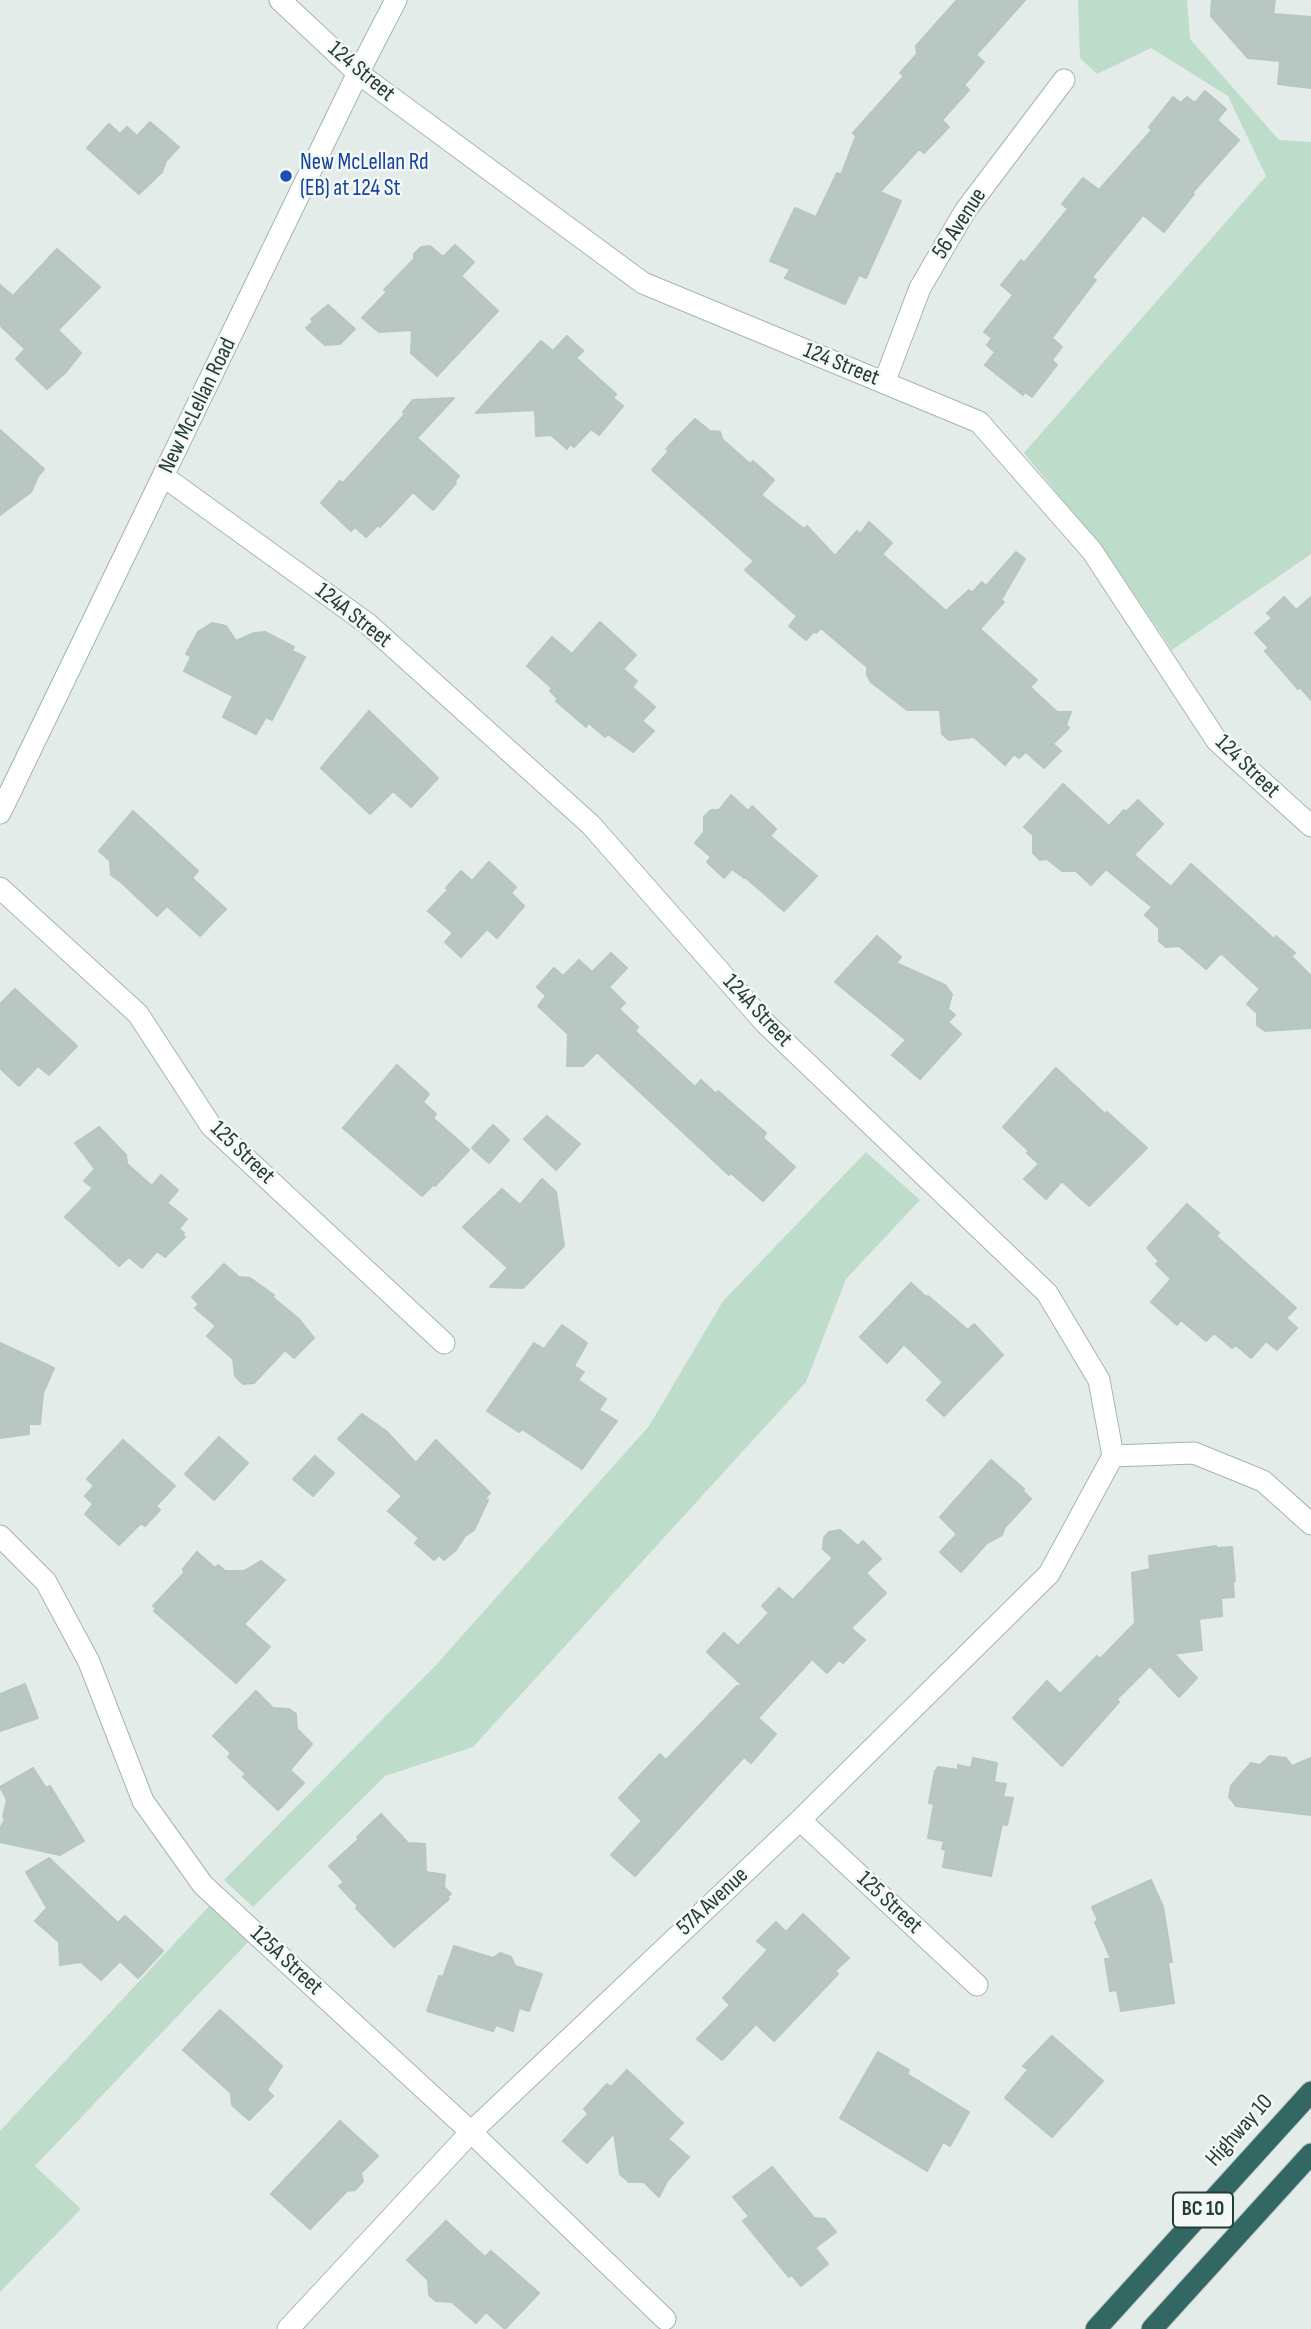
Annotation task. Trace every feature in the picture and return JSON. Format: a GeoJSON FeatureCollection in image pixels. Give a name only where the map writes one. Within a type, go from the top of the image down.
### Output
{"type":"FeatureCollection","features":[{"type":"Feature","properties":{"kind":"highway","name":"Highway 10"},"geometry":{"type":"LineString","coordinates":[[1096,2329],[1311,2092]]}},
{"type":"Feature","properties":{"kind":"highway","name":"BC 10"},"geometry":{"type":"LineString","coordinates":[[1152,2329],[1311,2154]]}},
{"type":"Feature","properties":{"kind":"street","name":"124 Street"},"geometry":{"type":"LineString","coordinates":[[280,0],[358,74],[643,284],[979,422],[1092,551],[1217,741],[1311,826]]}},
{"type":"Feature","properties":{"kind":"street","name":"New McLellan Road"},"geometry":{"type":"LineString","coordinates":[[0,813],[396,0]]}},
{"type":"Feature","properties":{"kind":"street","name":"56 Avenue"},"geometry":{"type":"LineString","coordinates":[[884,383],[920,288],[965,211],[1064,80]]}},
{"type":"Feature","properties":{"kind":"street","name":"124A Street"},"geometry":{"type":"LineString","coordinates":[[163,476],[368,624],[592,825],[766,1024],[1047,1293],[1099,1380],[1113,1456]]}},
{"type":"Feature","properties":{"kind":"street","name":"125 Street"},"geometry":{"type":"LineString","coordinates":[[0,888],[138,1014],[211,1126],[444,1343]]}},
{"type":"Feature","properties":{"kind":"street"},"geometry":{"type":"LineString","coordinates":[[1113,1456],[1194,1453],[1263,1481],[1311,1524]]}},
{"type":"Feature","properties":{"kind":"street","name":"57A Avenue"},"geometry":{"type":"LineString","coordinates":[[288,2329],[471,2132],[800,1820],[1049,1574],[1113,1456]]}},
{"type":"Feature","properties":{"kind":"street","name":"125A Street"},"geometry":{"type":"LineString","coordinates":[[0,1536],[46,1582],[89,1662],[143,1801],[203,1885],[471,2132],[665,2319]]}},
{"type":"Feature","properties":{"kind":"street","name":"125 Street"},"geometry":{"type":"LineString","coordinates":[[800,1820],[977,1985]]}},
{"type":"Feature","properties":{"kind":"green space"},"geometry":{"type":"Polygon","coordinates":[[[1078,0],[1187,0],[1190,39],[1279,140],[1311,142],[1311,554],[1172,650],[1108,555],[1024,453],[1266,176],[1228,96],[1151,48],[1097,74],[1080,58],[1078,0]]]}},
{"type":"Feature","properties":{"kind":"green space"},"geometry":{"type":"Polygon","coordinates":[[[866,1152],[920,1200],[846,1279],[806,1382],[473,1747],[385,1776],[253,1907],[224,1880],[436,1665],[649,1426],[723,1301],[866,1152]]]}},
{"type":"Feature","properties":{"kind":"green space"},"geometry":{"type":"Polygon","coordinates":[[[211,1904],[250,1940],[35,2166],[81,2209],[0,2292],[0,2131],[211,1904]]]}},
{"type":"Feature","properties":{"kind":"building"},"geometry":{"type":"Polygon","coordinates":[[[957,0],[1025,0],[976,55],[984,62],[964,85],[969,90],[942,120],[949,127],[924,153],[919,149],[880,192],[901,201],[866,278],[859,275],[845,304],[785,278],[790,269],[770,261],[795,208],[816,217],[837,173],[841,175],[856,136],[853,133],[904,76],[900,73],[917,54],[916,46],[957,0]]]}},
{"type":"Feature","properties":{"kind":"building"},"geometry":{"type":"Polygon","coordinates":[[[1212,0],[1275,0],[1273,14],[1311,17],[1311,88],[1278,84],[1280,61],[1248,58],[1211,16],[1212,0]]]}},
{"type":"Feature","properties":{"kind":"building"},"geometry":{"type":"Polygon","coordinates":[[[1205,91],[1226,109],[1217,120],[1239,140],[1192,193],[1194,194],[1164,232],[1143,215],[1092,277],[1096,280],[1052,338],[1062,347],[1052,360],[1057,365],[1032,397],[1025,392],[1023,395],[985,365],[995,352],[987,345],[992,338],[984,332],[1013,295],[1001,285],[1021,260],[1024,263],[1068,209],[1062,204],[1083,178],[1099,190],[1152,130],[1149,127],[1173,97],[1181,103],[1187,97],[1195,103],[1205,91]]]}},
{"type":"Feature","properties":{"kind":"building"},"geometry":{"type":"Polygon","coordinates":[[[150,122],[179,147],[166,161],[162,172],[139,194],[87,148],[109,124],[120,134],[127,127],[137,136],[150,122]]]}},
{"type":"Feature","properties":{"kind":"building"},"geometry":{"type":"Polygon","coordinates":[[[455,245],[474,262],[461,276],[498,311],[437,376],[411,353],[412,330],[379,332],[362,318],[387,292],[384,290],[414,259],[414,254],[421,247],[430,246],[443,257],[455,245]]]}},
{"type":"Feature","properties":{"kind":"building"},"geometry":{"type":"Polygon","coordinates":[[[57,249],[100,287],[58,330],[81,353],[66,372],[47,389],[16,359],[25,349],[0,325],[0,285],[13,296],[57,249]]]}},
{"type":"Feature","properties":{"kind":"building"},"geometry":{"type":"Polygon","coordinates":[[[328,305],[355,329],[340,344],[325,345],[306,328],[313,322],[311,319],[328,305]]]}},
{"type":"Feature","properties":{"kind":"building"},"geometry":{"type":"Polygon","coordinates":[[[567,336],[583,351],[576,358],[616,394],[613,398],[623,406],[599,435],[591,429],[574,447],[570,444],[567,449],[551,435],[536,436],[535,410],[476,413],[541,341],[553,351],[567,336]]]}},
{"type":"Feature","properties":{"kind":"building"},"geometry":{"type":"Polygon","coordinates":[[[454,398],[417,438],[459,476],[433,510],[413,492],[380,527],[378,525],[366,537],[355,527],[351,531],[321,503],[340,481],[343,483],[405,414],[403,412],[413,400],[454,398]]]}},
{"type":"Feature","properties":{"kind":"building"},"geometry":{"type":"Polygon","coordinates":[[[695,419],[710,431],[720,432],[722,439],[750,464],[753,461],[774,480],[761,495],[804,529],[807,526],[835,556],[857,531],[860,534],[869,522],[892,543],[882,554],[946,611],[969,590],[972,593],[982,582],[986,586],[1016,552],[1025,559],[1001,600],[1004,602],[980,629],[1037,680],[1030,687],[1057,712],[1071,712],[1066,725],[1069,728],[1053,744],[1061,751],[1044,768],[1026,752],[1019,758],[1014,754],[1005,765],[974,737],[949,740],[942,734],[940,710],[907,710],[871,682],[867,667],[821,628],[806,640],[789,626],[797,616],[745,570],[754,561],[652,470],[669,451],[666,449],[695,419]]]}},
{"type":"Feature","properties":{"kind":"building"},"geometry":{"type":"Polygon","coordinates":[[[0,430],[44,469],[31,492],[0,515],[0,430]]]}},
{"type":"Feature","properties":{"kind":"building"},"geometry":{"type":"Polygon","coordinates":[[[1284,597],[1296,610],[1311,597],[1311,700],[1265,651],[1269,648],[1255,633],[1272,618],[1267,613],[1284,597]]]}},
{"type":"Feature","properties":{"kind":"building"},"geometry":{"type":"Polygon","coordinates":[[[600,622],[636,655],[623,669],[637,681],[632,687],[655,707],[642,721],[654,731],[633,752],[608,734],[605,737],[589,723],[586,727],[556,701],[558,699],[550,691],[552,688],[527,666],[552,637],[572,654],[600,622]]]}},
{"type":"Feature","properties":{"kind":"building"},"geometry":{"type":"Polygon","coordinates":[[[212,623],[226,626],[236,641],[254,633],[265,632],[294,647],[292,651],[305,657],[272,720],[266,717],[256,734],[223,717],[233,696],[184,671],[191,657],[186,654],[198,632],[212,623]]]}},
{"type":"Feature","properties":{"kind":"building"},"geometry":{"type":"Polygon","coordinates":[[[369,711],[438,778],[411,807],[393,791],[370,814],[321,768],[369,711]]]}},
{"type":"Feature","properties":{"kind":"building"},"geometry":{"type":"Polygon","coordinates":[[[1063,784],[1109,826],[1138,800],[1163,824],[1134,855],[1171,887],[1191,864],[1274,939],[1276,936],[1295,953],[1291,956],[1311,976],[1311,1028],[1265,1031],[1257,1025],[1257,1013],[1247,1004],[1260,989],[1221,953],[1206,969],[1179,946],[1166,947],[1159,941],[1159,928],[1145,915],[1152,907],[1106,869],[1091,885],[1076,871],[1062,871],[1047,859],[1040,860],[1033,853],[1033,835],[1024,827],[1063,784]]]}},
{"type":"Feature","properties":{"kind":"building"},"geometry":{"type":"Polygon","coordinates":[[[731,795],[748,811],[752,806],[776,829],[770,836],[817,876],[784,911],[732,869],[724,878],[707,862],[711,857],[695,843],[704,832],[704,817],[711,810],[719,810],[731,795]]]}},
{"type":"Feature","properties":{"kind":"building"},"geometry":{"type":"Polygon","coordinates":[[[133,811],[198,871],[192,878],[226,909],[200,936],[167,906],[157,916],[111,875],[110,861],[99,851],[133,811]]]}},
{"type":"Feature","properties":{"kind":"building"},"geometry":{"type":"Polygon","coordinates":[[[489,862],[516,887],[511,893],[524,906],[497,938],[487,929],[461,957],[445,942],[453,933],[428,911],[461,871],[472,881],[489,862]]]}},
{"type":"Feature","properties":{"kind":"building"},"geometry":{"type":"Polygon","coordinates":[[[877,936],[901,957],[896,963],[945,985],[952,994],[948,1009],[955,1015],[948,1022],[961,1034],[920,1079],[892,1055],[906,1040],[835,982],[877,936]]]}},
{"type":"Feature","properties":{"kind":"building"},"geometry":{"type":"Polygon","coordinates":[[[611,953],[627,968],[609,987],[625,1003],[619,1009],[638,1027],[635,1031],[695,1087],[701,1080],[716,1094],[718,1091],[766,1133],[763,1138],[795,1167],[763,1201],[731,1173],[729,1175],[597,1052],[583,1066],[567,1066],[568,1034],[538,1006],[546,996],[537,987],[554,968],[563,976],[579,960],[592,972],[611,953]]]}},
{"type":"Feature","properties":{"kind":"building"},"geometry":{"type":"Polygon","coordinates":[[[15,989],[77,1046],[49,1075],[38,1066],[19,1086],[0,1068],[0,1004],[15,989]]]}},
{"type":"Feature","properties":{"kind":"building"},"geometry":{"type":"Polygon","coordinates":[[[397,1065],[429,1094],[423,1102],[436,1114],[433,1118],[469,1150],[422,1196],[343,1128],[397,1065]]]}},
{"type":"Feature","properties":{"kind":"building"},"geometry":{"type":"Polygon","coordinates":[[[1056,1068],[1105,1114],[1107,1112],[1147,1148],[1089,1206],[1062,1181],[1046,1199],[1024,1179],[1039,1164],[1003,1127],[1056,1068]]]}},
{"type":"Feature","properties":{"kind":"building"},"geometry":{"type":"Polygon","coordinates":[[[547,1116],[580,1144],[556,1170],[524,1139],[547,1116]]]}},
{"type":"Feature","properties":{"kind":"building"},"geometry":{"type":"Polygon","coordinates":[[[493,1125],[509,1140],[489,1163],[472,1148],[493,1125]]]}},
{"type":"Feature","properties":{"kind":"building"},"geometry":{"type":"Polygon","coordinates":[[[99,1127],[126,1155],[127,1164],[152,1186],[161,1175],[178,1190],[167,1203],[187,1219],[179,1229],[185,1237],[165,1257],[157,1251],[142,1268],[129,1257],[119,1266],[65,1217],[93,1188],[84,1181],[95,1169],[75,1143],[99,1127]]]}},
{"type":"Feature","properties":{"kind":"building"},"geometry":{"type":"Polygon","coordinates":[[[542,1179],[556,1192],[564,1246],[523,1288],[490,1287],[508,1268],[463,1227],[502,1189],[520,1205],[542,1179]]]}},
{"type":"Feature","properties":{"kind":"building"},"geometry":{"type":"Polygon","coordinates":[[[1187,1204],[1219,1233],[1216,1236],[1296,1308],[1286,1318],[1297,1328],[1277,1350],[1266,1341],[1251,1358],[1236,1345],[1232,1348],[1214,1333],[1206,1341],[1181,1320],[1177,1325],[1151,1302],[1171,1279],[1156,1264],[1159,1261],[1147,1248],[1187,1204]]]}},
{"type":"Feature","properties":{"kind":"building"},"geometry":{"type":"Polygon","coordinates":[[[224,1264],[239,1277],[250,1278],[274,1295],[272,1297],[299,1319],[314,1338],[294,1358],[285,1350],[254,1383],[243,1384],[235,1376],[233,1359],[207,1336],[216,1326],[195,1308],[199,1304],[192,1297],[224,1264]]]}},
{"type":"Feature","properties":{"kind":"building"},"geometry":{"type":"Polygon","coordinates":[[[911,1283],[968,1330],[974,1324],[1003,1355],[944,1416],[927,1400],[943,1382],[904,1344],[887,1363],[860,1337],[911,1283]]]}},
{"type":"Feature","properties":{"kind":"building"},"geometry":{"type":"Polygon","coordinates":[[[562,1325],[587,1343],[574,1366],[584,1372],[578,1380],[606,1399],[599,1410],[617,1421],[582,1469],[522,1429],[519,1432],[487,1411],[534,1343],[544,1349],[562,1325]]]}},
{"type":"Feature","properties":{"kind":"building"},"geometry":{"type":"Polygon","coordinates":[[[0,1343],[54,1368],[43,1393],[40,1424],[29,1424],[29,1434],[0,1438],[0,1343]]]}},
{"type":"Feature","properties":{"kind":"building"},"geometry":{"type":"Polygon","coordinates":[[[362,1414],[386,1431],[416,1463],[436,1440],[490,1493],[485,1498],[488,1500],[474,1530],[465,1536],[456,1550],[444,1560],[439,1555],[434,1560],[415,1543],[419,1538],[388,1511],[402,1496],[338,1439],[362,1414]]]}},
{"type":"Feature","properties":{"kind":"building"},"geometry":{"type":"Polygon","coordinates":[[[219,1437],[248,1463],[214,1500],[185,1474],[219,1437]]]}},
{"type":"Feature","properties":{"kind":"building"},"geometry":{"type":"Polygon","coordinates":[[[123,1440],[175,1486],[156,1506],[160,1510],[145,1526],[141,1523],[119,1545],[85,1514],[93,1504],[85,1496],[94,1486],[87,1479],[123,1440]]]}},
{"type":"Feature","properties":{"kind":"building"},"geometry":{"type":"Polygon","coordinates":[[[315,1456],[334,1473],[313,1496],[293,1479],[315,1456]]]}},
{"type":"Feature","properties":{"kind":"building"},"geometry":{"type":"Polygon","coordinates":[[[991,1460],[1024,1489],[1031,1499],[1005,1527],[1002,1535],[986,1544],[961,1572],[940,1552],[957,1534],[940,1517],[991,1460]]]}},
{"type":"Feature","properties":{"kind":"building"},"geometry":{"type":"Polygon","coordinates":[[[840,1530],[858,1546],[863,1541],[881,1559],[866,1573],[886,1593],[851,1628],[865,1640],[843,1663],[839,1660],[827,1673],[812,1659],[758,1718],[776,1734],[751,1763],[744,1757],[635,1876],[611,1855],[642,1821],[619,1798],[660,1754],[666,1760],[737,1686],[743,1686],[707,1652],[724,1633],[738,1646],[769,1613],[762,1606],[779,1588],[793,1600],[833,1558],[823,1549],[824,1538],[829,1532],[840,1530]]]}},
{"type":"Feature","properties":{"kind":"building"},"geometry":{"type":"Polygon","coordinates":[[[1216,1546],[1232,1547],[1234,1597],[1221,1598],[1222,1616],[1199,1619],[1202,1650],[1174,1654],[1197,1678],[1179,1697],[1150,1666],[1117,1699],[1119,1702],[1062,1766],[1013,1718],[1047,1681],[1060,1694],[1097,1656],[1100,1659],[1135,1623],[1132,1573],[1150,1569],[1149,1556],[1216,1546]]]}},
{"type":"Feature","properties":{"kind":"building"},"geometry":{"type":"Polygon","coordinates":[[[197,1552],[215,1568],[218,1565],[225,1571],[244,1571],[261,1561],[285,1580],[244,1624],[270,1647],[236,1683],[154,1611],[156,1609],[153,1606],[184,1573],[183,1569],[197,1552]]]}},
{"type":"Feature","properties":{"kind":"building"},"geometry":{"type":"Polygon","coordinates":[[[25,1684],[38,1718],[0,1731],[0,1694],[25,1684]]]}},
{"type":"Feature","properties":{"kind":"building"},"geometry":{"type":"Polygon","coordinates":[[[256,1691],[273,1708],[289,1709],[296,1714],[297,1729],[312,1744],[290,1770],[304,1783],[278,1810],[243,1777],[246,1774],[228,1757],[231,1753],[213,1736],[256,1691]]]}},
{"type":"Feature","properties":{"kind":"building"},"geometry":{"type":"Polygon","coordinates":[[[1270,1756],[1286,1758],[1292,1766],[1311,1758],[1311,1815],[1236,1806],[1229,1797],[1231,1786],[1251,1763],[1260,1765],[1270,1756]]]}},
{"type":"Feature","properties":{"kind":"building"},"geometry":{"type":"Polygon","coordinates":[[[973,1758],[997,1763],[994,1782],[1006,1784],[1003,1797],[1013,1798],[1007,1825],[1002,1824],[991,1876],[943,1867],[946,1850],[942,1849],[944,1841],[928,1838],[934,1804],[929,1803],[935,1771],[938,1767],[958,1770],[958,1765],[971,1768],[973,1758]]]}},
{"type":"Feature","properties":{"kind":"building"},"geometry":{"type":"Polygon","coordinates":[[[33,1768],[46,1788],[50,1786],[84,1841],[60,1855],[0,1842],[0,1829],[5,1819],[3,1817],[7,1800],[0,1787],[33,1768]]]}},
{"type":"Feature","properties":{"kind":"building"},"geometry":{"type":"Polygon","coordinates":[[[381,1814],[408,1843],[425,1844],[426,1872],[445,1875],[444,1887],[451,1894],[447,1897],[449,1899],[394,1947],[356,1908],[358,1906],[339,1886],[344,1882],[329,1866],[359,1839],[357,1837],[381,1814]]]}},
{"type":"Feature","properties":{"kind":"building"},"geometry":{"type":"Polygon","coordinates":[[[49,1858],[118,1923],[125,1916],[163,1951],[138,1978],[120,1961],[101,1980],[81,1962],[60,1965],[59,1942],[35,1921],[47,1908],[26,1872],[49,1858]]]}},
{"type":"Feature","properties":{"kind":"building"},"geometry":{"type":"Polygon","coordinates":[[[1151,1880],[1163,1907],[1172,1962],[1168,1962],[1174,2003],[1121,2011],[1117,1990],[1110,1991],[1105,1959],[1111,1959],[1095,1922],[1098,1920],[1092,1907],[1151,1880]]]}},
{"type":"Feature","properties":{"kind":"building"},"geometry":{"type":"Polygon","coordinates":[[[803,1914],[849,1958],[835,1971],[838,1974],[774,2041],[756,2024],[722,2060],[697,2039],[730,2005],[723,1998],[768,1950],[757,1941],[776,1922],[786,1932],[803,1914]]]}},
{"type":"Feature","properties":{"kind":"building"},"geometry":{"type":"Polygon","coordinates":[[[454,1946],[493,1958],[500,1953],[511,1957],[515,1966],[542,1974],[529,2011],[519,2008],[513,2031],[496,2025],[493,2031],[427,2011],[439,1976],[443,1977],[454,1946]]]}},
{"type":"Feature","properties":{"kind":"building"},"geometry":{"type":"Polygon","coordinates":[[[220,2010],[282,2066],[267,2090],[273,2096],[249,2120],[232,2105],[231,2093],[183,2050],[220,2010]]]}},
{"type":"Feature","properties":{"kind":"building"},"geometry":{"type":"Polygon","coordinates":[[[1052,2036],[1103,2081],[1052,2137],[1005,2098],[1028,2070],[1023,2066],[1052,2036]]]}},
{"type":"Feature","properties":{"kind":"building"},"geometry":{"type":"Polygon","coordinates":[[[878,2052],[909,2070],[907,2074],[969,2112],[950,2146],[943,2142],[927,2171],[840,2118],[878,2052]]]}},
{"type":"Feature","properties":{"kind":"building"},"geometry":{"type":"Polygon","coordinates":[[[627,2070],[683,2123],[668,2139],[689,2157],[667,2181],[659,2197],[644,2182],[629,2182],[620,2174],[614,2133],[587,2163],[563,2141],[588,2114],[584,2109],[607,2084],[611,2087],[627,2070]]]}},
{"type":"Feature","properties":{"kind":"building"},"geometry":{"type":"Polygon","coordinates":[[[340,2121],[378,2156],[361,2173],[363,2181],[355,2190],[347,2191],[310,2229],[271,2194],[340,2121]]]}},
{"type":"Feature","properties":{"kind":"building"},"geometry":{"type":"Polygon","coordinates":[[[772,2167],[814,2218],[825,2219],[836,2232],[815,2248],[828,2264],[801,2286],[792,2275],[789,2277],[743,2221],[749,2216],[733,2197],[772,2167]]]}},
{"type":"Feature","properties":{"kind":"building"},"geometry":{"type":"Polygon","coordinates":[[[446,2221],[485,2257],[491,2251],[539,2293],[505,2329],[486,2312],[476,2323],[452,2302],[436,2301],[429,2295],[428,2280],[407,2260],[446,2221]]]}},
{"type":"Feature","properties":{"kind":"place","name":"New McLellan Rd (EB) at 124 St"},"geometry":{"type":"Point","coordinates":[286,176]}}]}
